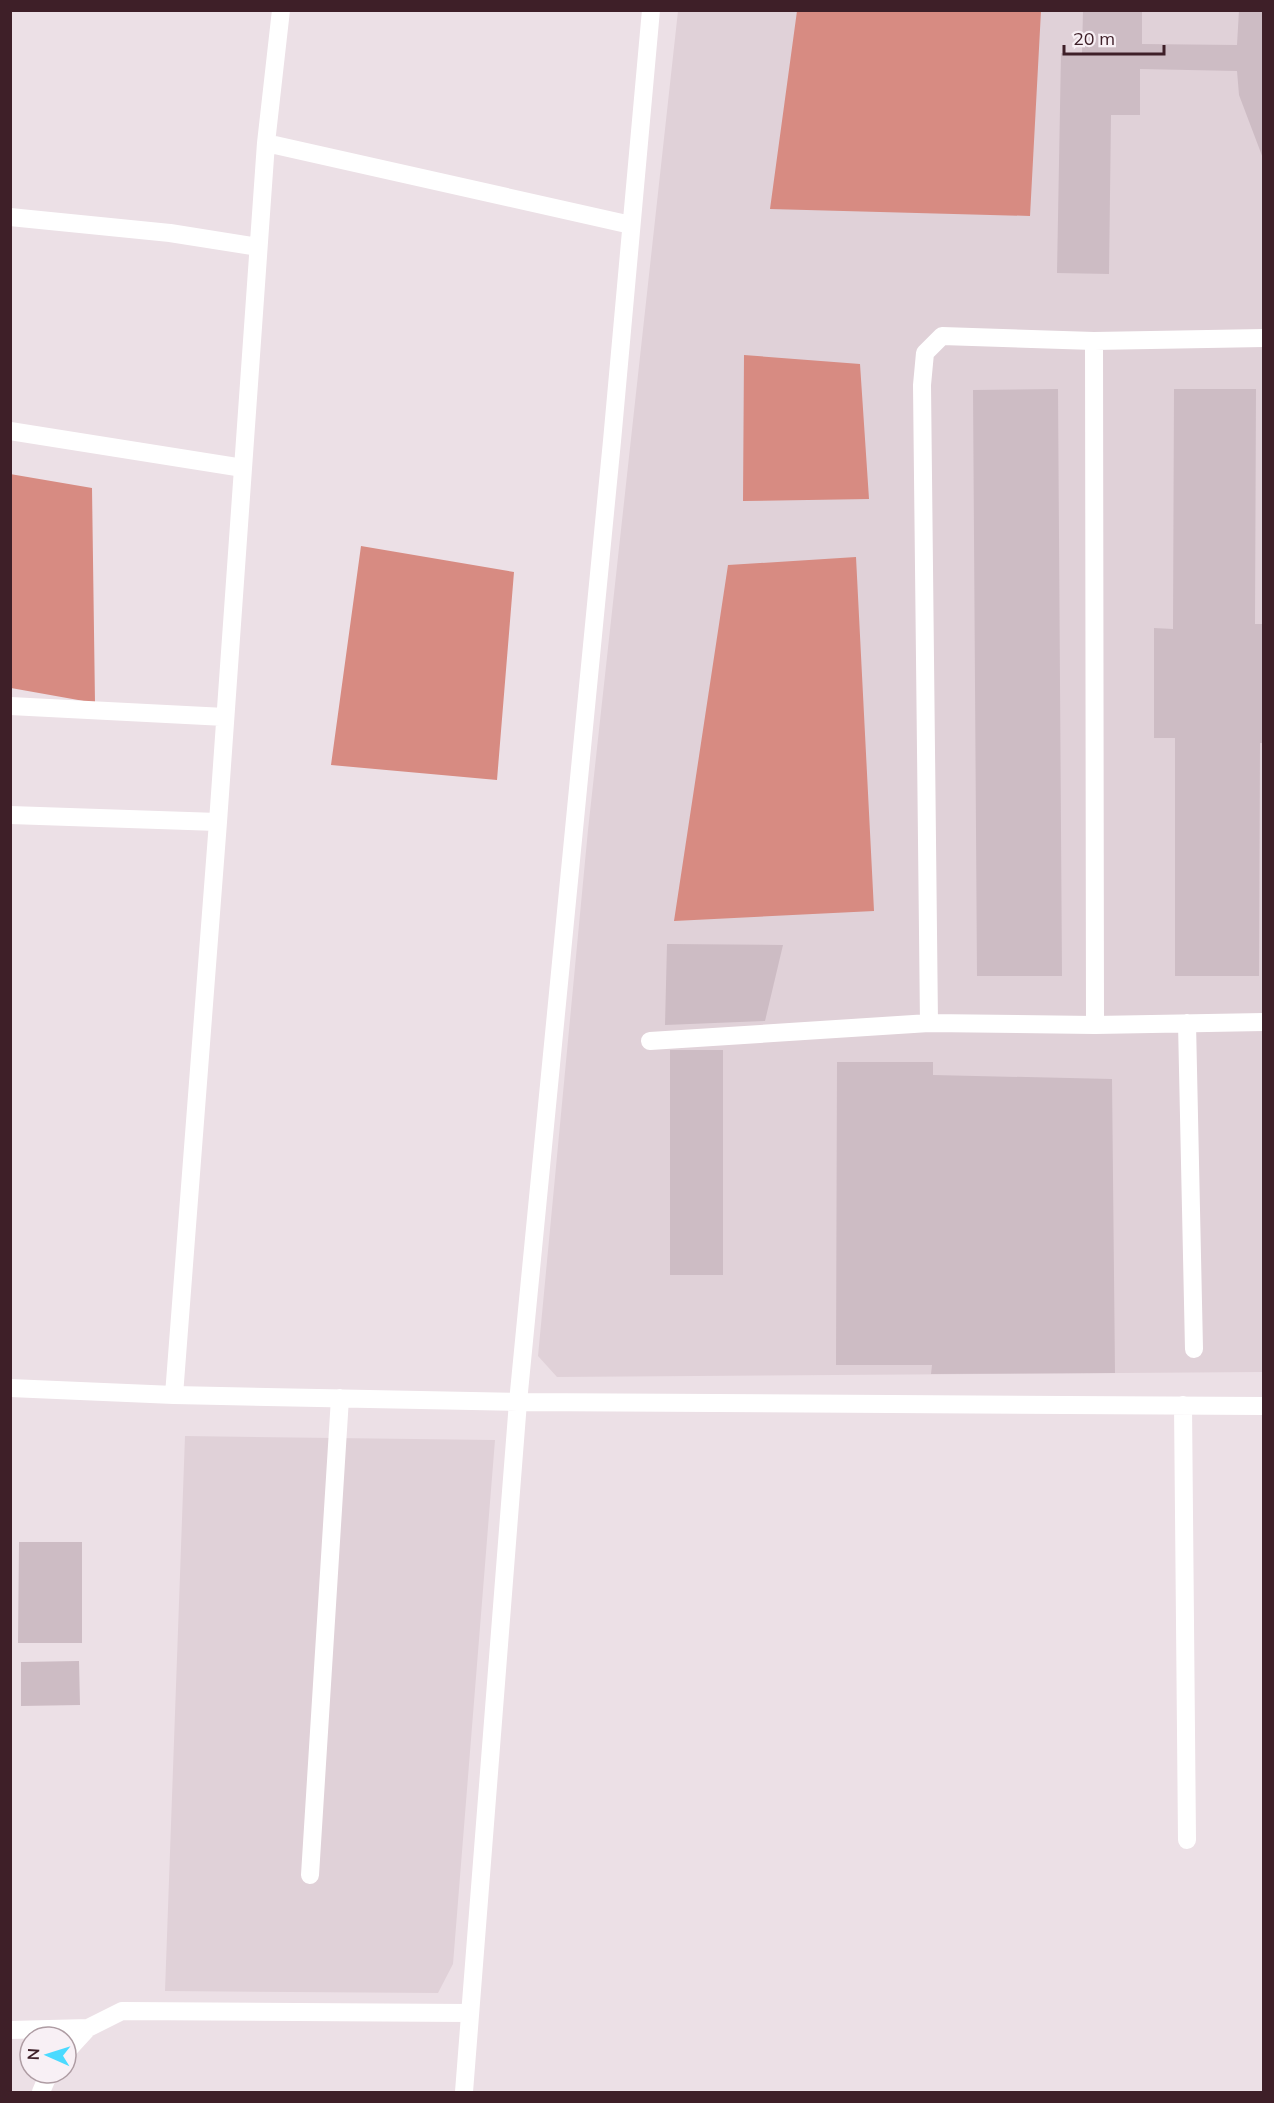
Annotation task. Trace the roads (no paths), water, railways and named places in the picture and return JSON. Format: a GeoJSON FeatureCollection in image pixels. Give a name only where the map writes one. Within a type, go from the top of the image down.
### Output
{"type":"FeatureCollection","features":[{"type":"Feature","properties":{"kind":"street"},"geometry":{"type":"LineString","coordinates":[[174,1395],[218,822],[266,143],[281,10]]}},
{"type":"Feature","properties":{"kind":"street"},"geometry":{"type":"LineString","coordinates":[[464,2092],[518,1402],[651,10]]}},
{"type":"Feature","properties":{"kind":"street"},"geometry":{"type":"LineString","coordinates":[[266,143],[632,225]]}},
{"type":"Feature","properties":{"kind":"street"},"geometry":{"type":"LineString","coordinates":[[10,218],[170,233],[258,247]]}},
{"type":"Feature","properties":{"kind":"street"},"geometry":{"type":"LineString","coordinates":[[929,1023],[922,385],[926,353],[942,336],[1095,341],[1263,338]]}},
{"type":"Feature","properties":{"kind":"street"},"geometry":{"type":"LineString","coordinates":[[1095,341],[1095,1025]]}},
{"type":"Feature","properties":{"kind":"street"},"geometry":{"type":"LineString","coordinates":[[10,431],[243,468]]}},
{"type":"Feature","properties":{"kind":"street"},"geometry":{"type":"LineString","coordinates":[[10,706],[225,717]]}},
{"type":"Feature","properties":{"kind":"street"},"geometry":{"type":"LineString","coordinates":[[10,815],[218,822]]}},
{"type":"Feature","properties":{"kind":"street"},"geometry":{"type":"LineString","coordinates":[[650,1041],[929,1023],[1095,1025],[1263,1022]]}},
{"type":"Feature","properties":{"kind":"street"},"geometry":{"type":"LineString","coordinates":[[1187,1023],[1194,1349]]}},
{"type":"Feature","properties":{"kind":"street"},"geometry":{"type":"LineString","coordinates":[[10,1388],[174,1395],[518,1402],[1263,1406]]}},
{"type":"Feature","properties":{"kind":"street"},"geometry":{"type":"LineString","coordinates":[[310,1875],[340,1398]]}},
{"type":"Feature","properties":{"kind":"street"},"geometry":{"type":"LineString","coordinates":[[1183,1405],[1187,1840]]}},
{"type":"Feature","properties":{"kind":"street"},"geometry":{"type":"LineString","coordinates":[[78,2039],[88,2028],[122,2011],[469,2013]]}},
{"type":"Feature","properties":{"kind":"street"},"geometry":{"type":"LineString","coordinates":[[10,2030],[88,2028]]}}]}
